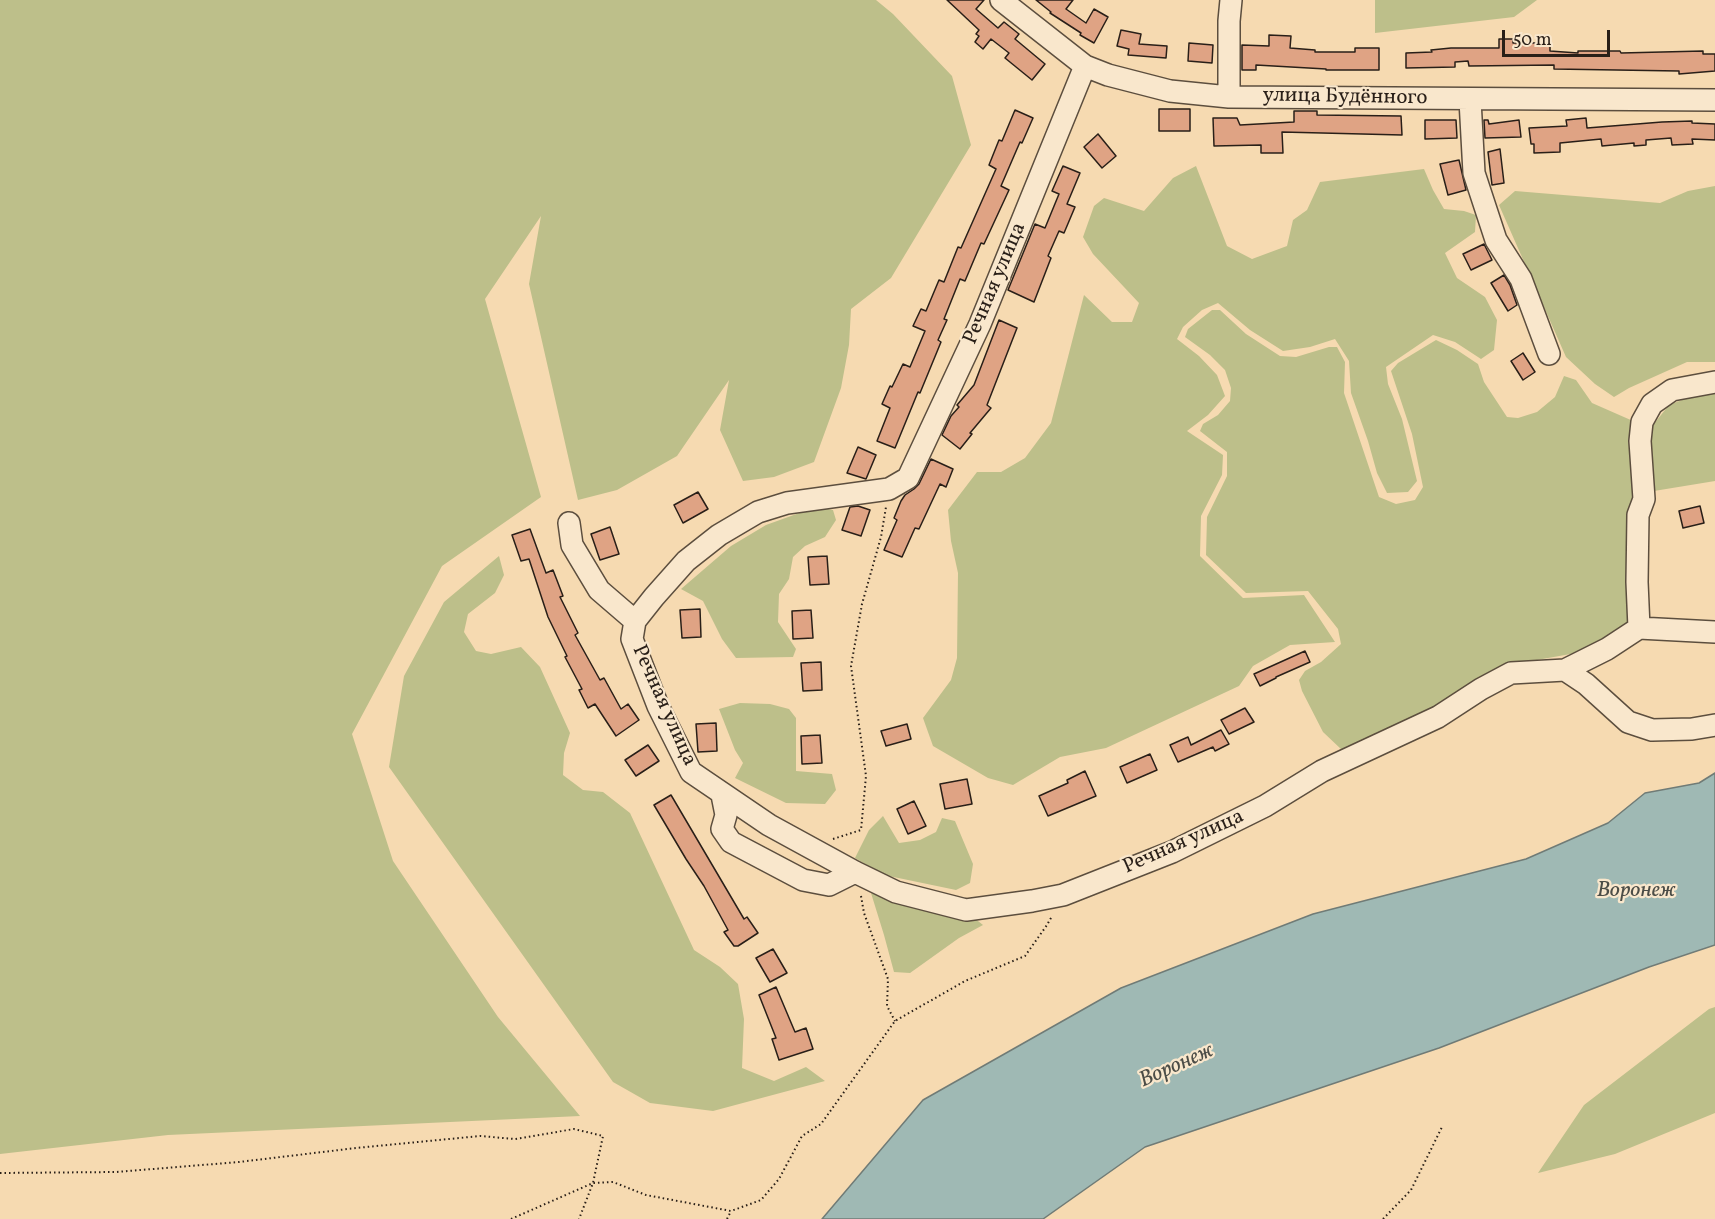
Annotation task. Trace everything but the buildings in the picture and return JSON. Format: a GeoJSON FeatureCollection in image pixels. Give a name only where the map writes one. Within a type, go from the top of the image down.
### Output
{"type":"FeatureCollection","features":[{"type":"Feature","properties":{"kind":"street","name":"улица Будённого"},"geometry":{"type":"LineString","coordinates":[[1001,0],[1085,66],[1108,75],[1170,92],[1229,97],[1715,100]]}},
{"type":"Feature","properties":{"kind":"street"},"geometry":{"type":"LineString","coordinates":[[1229,97],[1228,21],[1231,0]]}},
{"type":"Feature","properties":{"kind":"street","name":"Речная улица"},"geometry":{"type":"LineString","coordinates":[[1085,66],[980,324],[908,478],[889,489],[787,503],[758,512],[719,535],[686,561],[635,621],[632,639],[658,706],[690,772],[769,825],[855,872],[896,892],[966,910],[1063,895],[1172,852],[1255,811],[1322,771],[1437,717],[1511,673],[1565,670]]}},
{"type":"Feature","properties":{"kind":"street"},"geometry":{"type":"LineString","coordinates":[[1470,100],[1474,173],[1496,240],[1521,279],[1549,354]]}},
{"type":"Feature","properties":{"kind":"street"},"geometry":{"type":"LineString","coordinates":[[1640,628],[1638,515],[1644,499],[1640,441],[1642,422],[1652,404],[1672,390],[1715,382]]}},
{"type":"Feature","properties":{"kind":"street"},"geometry":{"type":"LineString","coordinates":[[569,523],[572,545],[599,590],[635,621]]}},
{"type":"Feature","properties":{"kind":"street"},"geometry":{"type":"LineString","coordinates":[[1715,632],[1640,628],[1607,649],[1565,670],[1586,684],[1628,722],[1652,730],[1692,729],[1715,725]]}},
{"type":"Feature","properties":{"kind":"street"},"geometry":{"type":"LineString","coordinates":[[722,795],[726,815],[722,829],[731,842],[803,880],[829,885],[855,872]]}},
{"type":"Feature","properties":{"kind":"path"},"geometry":{"type":"LineString","coordinates":[[809,846],[861,830],[867,776],[850,666],[862,604],[881,537],[889,489]]}},
{"type":"Feature","properties":{"kind":"path"},"geometry":{"type":"LineString","coordinates":[[855,872],[864,913],[888,979],[887,1006],[895,1022]]}},
{"type":"Feature","properties":{"kind":"path"},"geometry":{"type":"LineString","coordinates":[[511,1219],[593,1183],[613,1182],[646,1195],[731,1211],[761,1200],[779,1179],[802,1136],[821,1124],[895,1022],[965,981],[1025,956],[1047,926],[1063,895]]}},
{"type":"Feature","properties":{"kind":"path"},"geometry":{"type":"LineString","coordinates":[[1383,1219],[1411,1190],[1442,1127]]}},
{"type":"Feature","properties":{"kind":"path"},"geometry":{"type":"LineString","coordinates":[[0,1173],[116,1172],[239,1162],[480,1136],[515,1139],[574,1130],[603,1136],[593,1183],[579,1219]]}},
{"type":"Feature","properties":{"kind":"path"},"geometry":{"type":"LineString","coordinates":[[727,1219],[731,1211]]}},
{"type":"Feature","properties":{"kind":"green space"},"geometry":{"type":"Polygon","coordinates":[[[0,0],[876,0],[893,14],[952,76],[971,145],[891,278],[851,309],[849,345],[841,388],[814,462],[774,477],[743,481],[720,430],[729,380],[677,456],[617,490],[578,500],[529,284],[541,216],[485,299],[541,497],[442,566],[352,734],[393,861],[498,1017],[580,1116],[168,1135],[0,1154],[0,0]]]}},
{"type":"Feature","properties":{"kind":"green space"},"geometry":{"type":"Polygon","coordinates":[[[1375,0],[1537,0],[1514,17],[1375,33],[1375,0]]]}},
{"type":"Feature","properties":{"kind":"green space"},"geometry":{"type":"Polygon","coordinates":[[[1196,166],[1227,246],[1252,259],[1287,246],[1293,220],[1307,210],[1320,182],[1424,169],[1444,209],[1476,215],[1475,232],[1445,253],[1457,278],[1485,297],[1497,320],[1494,350],[1481,359],[1455,342],[1433,335],[1386,367],[1388,384],[1402,419],[1417,481],[1408,492],[1387,493],[1377,473],[1351,393],[1349,361],[1335,339],[1310,347],[1283,351],[1250,330],[1218,303],[1202,310],[1183,327],[1177,339],[1199,356],[1217,375],[1225,396],[1208,415],[1187,431],[1223,455],[1222,475],[1201,516],[1200,556],[1243,598],[1304,595],[1335,642],[1290,645],[1253,666],[1239,686],[1106,748],[1060,757],[1013,785],[988,778],[933,746],[923,718],[951,680],[957,658],[958,573],[951,541],[948,510],[977,472],[1001,472],[1025,458],[1051,423],[1084,295],[1112,322],[1132,322],[1139,303],[1093,254],[1083,237],[1094,206],[1104,198],[1144,211],[1173,178],[1196,166]]]}},
{"type":"Feature","properties":{"kind":"green space"},"geometry":{"type":"Polygon","coordinates":[[[1715,186],[1715,362],[1687,362],[1614,397],[1595,384],[1566,357],[1499,205],[1515,191],[1660,203],[1688,191],[1715,186]]]}},
{"type":"Feature","properties":{"kind":"green space"},"geometry":{"type":"Polygon","coordinates":[[[1212,310],[1220,310],[1246,334],[1280,356],[1296,357],[1329,347],[1337,347],[1345,362],[1344,393],[1379,497],[1396,504],[1415,500],[1423,487],[1412,434],[1391,371],[1398,363],[1436,340],[1478,364],[1484,382],[1507,417],[1518,418],[1537,412],[1555,397],[1564,376],[1576,380],[1592,403],[1633,421],[1635,446],[1633,616],[1625,626],[1576,653],[1509,665],[1438,707],[1342,750],[1323,732],[1302,691],[1299,680],[1305,671],[1321,662],[1341,644],[1338,629],[1308,591],[1246,593],[1206,555],[1207,517],[1227,476],[1227,452],[1200,431],[1203,424],[1218,415],[1230,401],[1231,388],[1225,370],[1210,355],[1185,337],[1188,329],[1212,310]]]}},
{"type":"Feature","properties":{"kind":"green space"},"geometry":{"type":"Polygon","coordinates":[[[1715,391],[1715,481],[1654,491],[1648,447],[1653,425],[1669,405],[1692,396],[1715,391]]]}},
{"type":"Feature","properties":{"kind":"green space"},"geometry":{"type":"Polygon","coordinates":[[[816,507],[833,510],[836,520],[825,537],[805,546],[793,557],[789,579],[779,594],[778,622],[796,649],[793,657],[736,658],[722,639],[703,601],[681,589],[731,546],[766,525],[816,507]]]}},
{"type":"Feature","properties":{"kind":"green space"},"geometry":{"type":"Polygon","coordinates":[[[499,556],[504,575],[495,593],[468,614],[464,632],[476,651],[491,654],[521,647],[540,667],[570,733],[564,753],[563,775],[583,790],[603,792],[630,813],[694,950],[720,967],[738,984],[744,1019],[742,1068],[774,1081],[806,1067],[825,1081],[713,1111],[650,1103],[613,1082],[389,767],[404,676],[444,602],[499,556]]]}},
{"type":"Feature","properties":{"kind":"green space"},"geometry":{"type":"Polygon","coordinates":[[[740,703],[770,704],[789,709],[796,718],[796,771],[832,774],[836,790],[825,804],[786,803],[735,778],[743,763],[735,750],[719,709],[740,703]]]}},
{"type":"Feature","properties":{"kind":"green space"},"geometry":{"type":"Polygon","coordinates":[[[883,816],[899,843],[920,840],[936,832],[942,818],[955,821],[973,864],[970,883],[956,890],[884,875],[855,858],[869,830],[883,816]]]}},
{"type":"Feature","properties":{"kind":"green space"},"geometry":{"type":"Polygon","coordinates":[[[871,893],[931,911],[973,917],[983,925],[959,938],[910,973],[894,972],[871,893]]]}},
{"type":"Feature","properties":{"kind":"green space"},"geometry":{"type":"Polygon","coordinates":[[[1715,1007],[1715,1113],[1615,1154],[1538,1173],[1584,1105],[1709,1009],[1715,1007]]]}},
{"type":"Feature","properties":{"kind":"water","name":"Воронеж"},"geometry":{"type":"Polygon","coordinates":[[[1715,773],[1715,945],[1649,967],[1439,1048],[1145,1147],[1043,1219],[822,1219],[923,1100],[1121,988],[1313,914],[1526,859],[1608,823],[1645,793],[1699,783],[1715,773]]]}}]}
